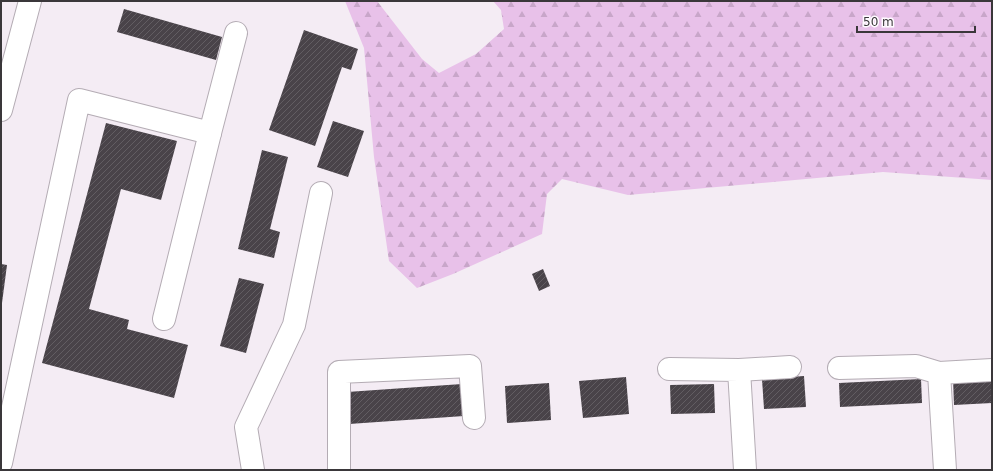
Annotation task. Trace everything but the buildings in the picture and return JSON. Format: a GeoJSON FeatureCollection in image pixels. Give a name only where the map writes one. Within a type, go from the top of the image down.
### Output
{"type":"FeatureCollection","features":[{"type":"Feature","properties":{"kind":"street"},"geometry":{"type":"LineString","coordinates":[[1,110],[30,1]]}},
{"type":"Feature","properties":{"kind":"street"},"geometry":{"type":"LineString","coordinates":[[164,319],[236,32]]}},
{"type":"Feature","properties":{"kind":"street"},"geometry":{"type":"LineString","coordinates":[[1,463],[79,100],[210,133]]}},
{"type":"Feature","properties":{"kind":"street"},"geometry":{"type":"LineString","coordinates":[[254,470],[246,427],[294,325],[321,193]]}},
{"type":"Feature","properties":{"kind":"street"},"geometry":{"type":"LineString","coordinates":[[339,470],[338,372],[470,366],[474,418]]}},
{"type":"Feature","properties":{"kind":"street"},"geometry":{"type":"LineString","coordinates":[[839,368],[916,366],[938,373],[992,370]]}},
{"type":"Feature","properties":{"kind":"street"},"geometry":{"type":"LineString","coordinates":[[669,369],[739,370],[790,367]]}},
{"type":"Feature","properties":{"kind":"street"},"geometry":{"type":"LineString","coordinates":[[739,370],[745,470]]}},
{"type":"Feature","properties":{"kind":"street"},"geometry":{"type":"LineString","coordinates":[[938,373],[945,470]]}},
{"type":"Feature","properties":{"kind":"green space"},"geometry":{"type":"Polygon","coordinates":[[[345,1],[377,1],[422,59],[439,73],[476,54],[504,29],[501,10],[493,1],[992,1],[992,180],[883,172],[628,195],[562,179],[547,194],[542,234],[453,274],[417,288],[389,261],[374,157],[364,48],[345,1]]]}}]}
